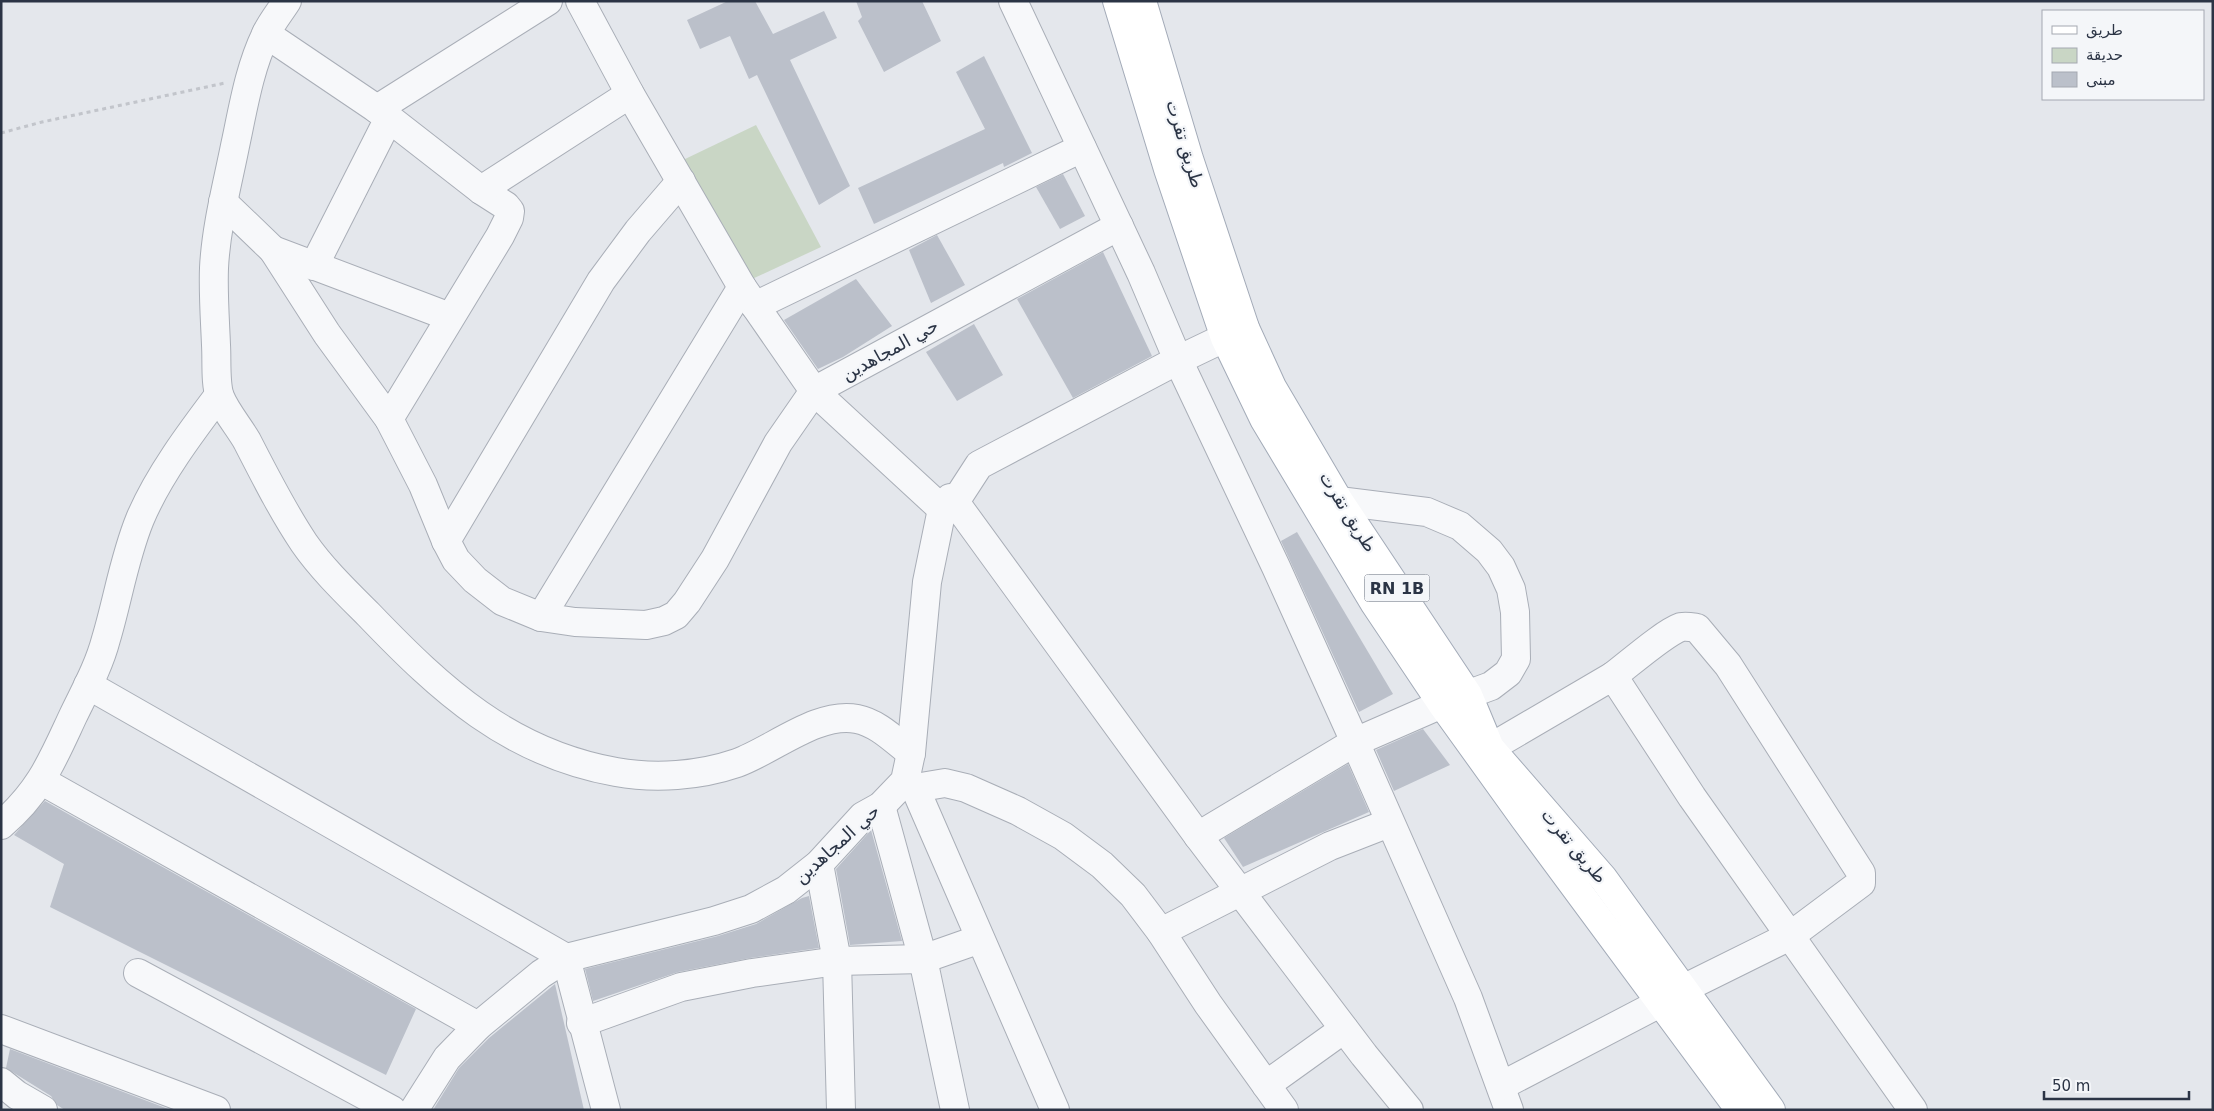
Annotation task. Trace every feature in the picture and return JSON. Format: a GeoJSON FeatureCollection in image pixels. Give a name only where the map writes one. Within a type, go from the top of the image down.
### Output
{"type":"FeatureCollection","features":[{"type":"Feature","properties":{"kind":"main road","name":"طريق تقرت"},"geometry":{"type":"LineString","coordinates":[[1117,1],[1168,169],[1235,333],[1264,419],[1468,695],[1490,748],[1603,878],[1771,1110]]}},
{"type":"Feature","properties":{"kind":"main road","name":"طريق تقرت"},"geometry":{"type":"LineString","coordinates":[[1142,1],[1189,159],[1235,333]]}},
{"type":"Feature","properties":{"kind":"main road","name":"طريق تقرت"},"geometry":{"type":"LineString","coordinates":[[1327,503],[1375,604],[1442,704],[1740,1110]]}},
{"type":"Feature","properties":{"kind":"street"},"geometry":{"type":"LineString","coordinates":[[287,1],[266,34],[250,77],[223,202],[214,266],[219,395],[246,439],[270,489],[306,546],[342,588],[451,695],[489,723],[525,743],[570,760],[616,772],[658,776],[694,773],[734,764],[763,752],[822,722],[855,718],[872,724],[911,753]]}},
{"type":"Feature","properties":{"kind":"street"},"geometry":{"type":"LineString","coordinates":[[314,266],[383,114],[548,1]]}},
{"type":"Feature","properties":{"kind":"street"},"geometry":{"type":"LineString","coordinates":[[580,1],[630,94],[749,297],[814,391],[949,506],[1242,892],[1344,1030],[1409,1110]]}},
{"type":"Feature","properties":{"kind":"street"},"geometry":{"type":"LineString","coordinates":[[1013,1],[1119,226],[1178,360],[1276,567],[1355,742],[1389,823],[1424,895],[1468,998],[1505,1098],[1683,989],[1790,936],[1861,883],[1861,872],[1728,665],[1697,628],[1690,626],[1681,627],[1670,633],[1613,676],[1490,748]]}},
{"type":"Feature","properties":{"kind":"street"},"geometry":{"type":"LineString","coordinates":[[266,34],[383,114],[481,190],[506,206],[510,211],[510,218],[389,418]]}},
{"type":"Feature","properties":{"kind":"street"},"geometry":{"type":"LineString","coordinates":[[481,190],[630,94]]}},
{"type":"Feature","properties":{"kind":"street"},"geometry":{"type":"LineString","coordinates":[[541,618],[749,297],[1082,148]]}},
{"type":"Feature","properties":{"kind":"street"},"geometry":{"type":"LineString","coordinates":[[446,542],[602,281],[638,231],[681,181]]}},
{"type":"Feature","properties":{"kind":"street"},"geometry":{"type":"LineString","coordinates":[[223,202],[273,250],[360,382],[389,418],[423,485],[446,542],[456,560],[474,580],[502,601],[541,618],[575,622],[646,625],[664,621],[676,615],[688,602],[715,560],[778,443],[814,391]]}},
{"type":"Feature","properties":{"kind":"street","name":"حي المجاهدين"},"geometry":{"type":"LineString","coordinates":[[814,391],[1119,226]]}},
{"type":"Feature","properties":{"kind":"street"},"geometry":{"type":"LineString","coordinates":[[273,250],[450,317]]}},
{"type":"Feature","properties":{"kind":"street"},"geometry":{"type":"LineString","coordinates":[[1055,1110],[910,785],[911,753],[927,582],[949,506],[979,465],[1178,360],[1235,333]]}},
{"type":"Feature","properties":{"kind":"street"},"geometry":{"type":"LineString","coordinates":[[1,825],[22,807],[42,781],[88,685],[106,641],[125,563],[140,518],[166,470],[219,395]]}},
{"type":"Feature","properties":{"kind":"street"},"geometry":{"type":"LineString","coordinates":[[1198,836],[1355,742],[1442,704],[1491,686],[1508,673],[1516,658],[1515,612],[1511,589],[1501,567],[1489,551],[1460,526],[1427,512],[1327,503]]}},
{"type":"Feature","properties":{"kind":"street"},"geometry":{"type":"LineString","coordinates":[[1613,676],[1692,797],[1913,1110]]}},
{"type":"Feature","properties":{"kind":"street"},"geometry":{"type":"LineString","coordinates":[[88,685],[566,958],[601,1106]]}},
{"type":"Feature","properties":{"kind":"street"},"geometry":{"type":"LineString","coordinates":[[42,781],[478,1026]]}},
{"type":"Feature","properties":{"kind":"street"},"geometry":{"type":"LineString","coordinates":[[910,785],[945,783],[966,788],[1018,811],[1048,828],[1102,865],[1133,895],[1161,932],[1208,1004],[1284,1110]]}},
{"type":"Feature","properties":{"kind":"street","name":"حي المجاهدين"},"geometry":{"type":"LineString","coordinates":[[414,1110],[447,1058],[478,1026],[514,994],[566,958],[714,921],[751,909],[786,890],[819,864],[863,816],[881,806],[910,785]]}},
{"type":"Feature","properties":{"kind":"street"},"geometry":{"type":"LineString","coordinates":[[881,806],[923,959],[955,1110]]}},
{"type":"Feature","properties":{"kind":"street"},"geometry":{"type":"LineString","coordinates":[[1161,932],[1330,846],[1389,823]]}},
{"type":"Feature","properties":{"kind":"street"},"geometry":{"type":"LineString","coordinates":[[819,864],[837,961],[841,1110]]}},
{"type":"Feature","properties":{"kind":"street"},"geometry":{"type":"LineString","coordinates":[[582,1023],[681,987],[752,973],[837,961],[923,959],[980,939]]}},
{"type":"Feature","properties":{"kind":"street"},"geometry":{"type":"LineString","coordinates":[[138,973],[392,1110]]}},
{"type":"Feature","properties":{"kind":"street"},"geometry":{"type":"LineString","coordinates":[[1,1028],[203,1107]]}},
{"type":"Feature","properties":{"kind":"street"},"geometry":{"type":"LineString","coordinates":[[1266,1085],[1344,1030]]}},
{"type":"Feature","properties":{"kind":"street"},"geometry":{"type":"LineString","coordinates":[[1,1082],[17,1095],[43,1110]]}},
{"type":"Feature","properties":{"kind":"path"},"geometry":{"type":"LineString","coordinates":[[1,133],[42,122],[250,77]]}},
{"type":"Feature","properties":{"kind":"green space"},"geometry":{"type":"Polygon","coordinates":[[[756,125],[821,247],[750,280],[683,160],[756,125]]]}},
{"type":"Feature","properties":{"kind":"building"},"geometry":{"type":"Polygon","coordinates":[[[728,1],[755,1],[773,34],[824,11],[837,38],[790,60],[850,186],[819,205],[757,75],[749,79],[730,36],[700,49],[687,20],[728,1]]]}},
{"type":"Feature","properties":{"kind":"building"},"geometry":{"type":"Polygon","coordinates":[[[856,1],[922,1],[941,41],[884,72],[858,21],[862,17],[856,1]]]}},
{"type":"Feature","properties":{"kind":"building"},"geometry":{"type":"Polygon","coordinates":[[[984,56],[1032,153],[1004,167],[1003,163],[874,224],[858,188],[985,129],[956,72],[984,56]]]}},
{"type":"Feature","properties":{"kind":"building"},"geometry":{"type":"Polygon","coordinates":[[[1063,174],[1085,216],[1060,229],[1036,187],[1063,174]]]}},
{"type":"Feature","properties":{"kind":"building"},"geometry":{"type":"Polygon","coordinates":[[[937,235],[965,285],[931,303],[909,250],[937,235]]]}},
{"type":"Feature","properties":{"kind":"building"},"geometry":{"type":"Polygon","coordinates":[[[1103,252],[1152,356],[1073,398],[1017,299],[1103,252]]]}},
{"type":"Feature","properties":{"kind":"building"},"geometry":{"type":"Polygon","coordinates":[[[856,279],[892,326],[843,357],[818,369],[784,320],[856,279]]]}},
{"type":"Feature","properties":{"kind":"building"},"geometry":{"type":"Polygon","coordinates":[[[974,324],[1003,375],[957,401],[926,352],[974,324]]]}},
{"type":"Feature","properties":{"kind":"building"},"geometry":{"type":"Polygon","coordinates":[[[1297,532],[1393,694],[1359,712],[1281,541],[1297,532]]]}},
{"type":"Feature","properties":{"kind":"building"},"geometry":{"type":"Polygon","coordinates":[[[1423,729],[1450,765],[1394,791],[1376,750],[1423,729]]]}},
{"type":"Feature","properties":{"kind":"building"},"geometry":{"type":"Polygon","coordinates":[[[1348,764],[1369,812],[1243,867],[1224,838],[1348,764]]]}},
{"type":"Feature","properties":{"kind":"building"},"geometry":{"type":"Polygon","coordinates":[[[45,801],[416,1009],[386,1075],[50,907],[64,864],[14,835],[45,801]]]}},
{"type":"Feature","properties":{"kind":"building"},"geometry":{"type":"Polygon","coordinates":[[[871,830],[902,941],[850,945],[836,869],[871,830]]]}},
{"type":"Feature","properties":{"kind":"building"},"geometry":{"type":"Polygon","coordinates":[[[809,896],[819,948],[750,958],[678,972],[593,1001],[585,969],[718,936],[756,924],[802,898],[809,896]]]}},
{"type":"Feature","properties":{"kind":"building"},"geometry":{"type":"Polygon","coordinates":[[[555,984],[584,1110],[433,1110],[459,1068],[489,1038],[555,984]]]}},
{"type":"Feature","properties":{"kind":"building"},"geometry":{"type":"Polygon","coordinates":[[[10,1049],[171,1110],[65,1110],[57,1105],[51,1096],[6,1068],[10,1049]]]}}]}
